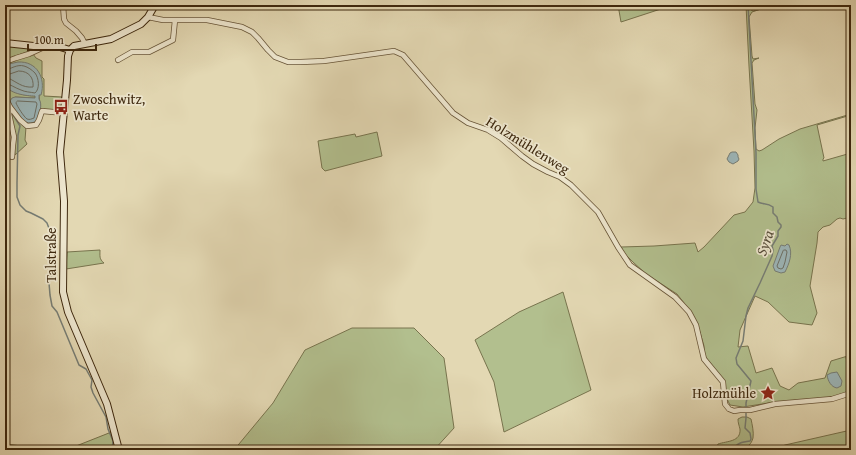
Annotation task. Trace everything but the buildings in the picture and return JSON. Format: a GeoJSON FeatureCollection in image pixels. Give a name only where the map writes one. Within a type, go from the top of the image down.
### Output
{"type":"FeatureCollection","features":[{"type":"Feature","properties":{"kind":"street"},"geometry":{"type":"LineString","coordinates":[[63,5],[64,19],[66,23],[76,31],[85,44]]}},
{"type":"Feature","properties":{"kind":"street"},"geometry":{"type":"LineString","coordinates":[[5,43],[43,48],[60,47],[70,50],[74,46],[111,39],[141,24],[148,17],[155,5]]}},
{"type":"Feature","properties":{"kind":"street","name":"Holzmühlenweg"},"geometry":{"type":"LineString","coordinates":[[148,17],[163,20],[207,20],[242,27],[252,32],[276,57],[288,62],[324,61],[394,51],[403,55],[453,112],[468,123],[488,130],[501,138],[533,164],[560,177],[571,185],[598,212],[630,265],[675,296],[689,312],[696,325],[704,359],[723,382],[725,404],[729,409],[734,411],[750,410],[774,404],[832,399],[851,393]]}},
{"type":"Feature","properties":{"kind":"street"},"geometry":{"type":"LineString","coordinates":[[118,60],[132,52],[149,52],[173,40],[175,20]]}},
{"type":"Feature","properties":{"kind":"street"},"geometry":{"type":"LineString","coordinates":[[5,62],[43,48]]}},
{"type":"Feature","properties":{"kind":"street","name":"Talstraße"},"geometry":{"type":"LineString","coordinates":[[70,50],[68,56],[60,152],[64,201],[63,292],[68,312],[107,404],[119,450]]}},
{"type":"Feature","properties":{"kind":"street"},"geometry":{"type":"LineString","coordinates":[[5,97],[10,107],[20,120],[27,126],[36,125],[42,112],[64,113]]}},
{"type":"Feature","properties":{"kind":"street"},"geometry":{"type":"LineString","coordinates":[[10,107],[8,114],[14,137],[12,157]]}},
{"type":"Feature","properties":{"kind":"green space"},"geometry":{"type":"Polygon","coordinates":[[[618,5],[673,5],[621,22],[618,5]]]}},
{"type":"Feature","properties":{"kind":"green space"},"geometry":{"type":"Polygon","coordinates":[[[746,5],[750,5],[751,10],[753,11],[761,9],[752,12],[749,17],[752,56],[753,59],[759,58],[754,60],[752,63],[755,104],[757,110],[755,128],[756,149],[759,151],[762,150],[779,139],[800,129],[851,114],[817,125],[824,158],[823,161],[851,153],[851,217],[837,219],[830,225],[823,227],[818,232],[810,286],[817,313],[812,325],[789,322],[768,302],[755,296],[740,330],[738,347],[748,346],[756,373],[772,368],[780,386],[789,390],[798,383],[825,378],[831,361],[851,355],[851,357],[846,357],[851,375],[851,393],[832,399],[775,402],[743,407],[730,405],[725,395],[725,382],[704,355],[704,346],[699,329],[688,308],[677,294],[646,274],[625,254],[621,247],[695,243],[698,252],[734,215],[745,212],[753,202],[755,188],[754,151],[746,5]]]}},
{"type":"Feature","properties":{"kind":"green space"},"geometry":{"type":"Polygon","coordinates":[[[5,44],[33,48],[34,49],[5,60],[5,44]]]}},
{"type":"Feature","properties":{"kind":"green space"},"geometry":{"type":"Polygon","coordinates":[[[33,54],[36,58],[42,61],[44,96],[62,97],[62,99],[59,99],[59,111],[40,110],[39,95],[9,64],[5,67],[5,63],[33,54]]]}},
{"type":"Feature","properties":{"kind":"green space"},"geometry":{"type":"Polygon","coordinates":[[[5,84],[14,92],[23,95],[35,96],[35,98],[15,97],[13,108],[7,97],[5,84]]]}},
{"type":"Feature","properties":{"kind":"green space"},"geometry":{"type":"Polygon","coordinates":[[[11,112],[13,112],[18,121],[26,127],[25,140],[27,144],[15,155],[11,115],[11,112]]]}},
{"type":"Feature","properties":{"kind":"green space"},"geometry":{"type":"Polygon","coordinates":[[[377,132],[382,156],[325,171],[322,168],[318,141],[355,134],[356,137],[377,132]]]}},
{"type":"Feature","properties":{"kind":"green space"},"geometry":{"type":"Polygon","coordinates":[[[100,250],[100,256],[102,262],[104,263],[66,269],[67,252],[100,250]]]}},
{"type":"Feature","properties":{"kind":"green space"},"geometry":{"type":"Polygon","coordinates":[[[563,292],[591,390],[504,432],[494,382],[475,340],[519,312],[563,292]]]}},
{"type":"Feature","properties":{"kind":"green space"},"geometry":{"type":"Polygon","coordinates":[[[352,328],[414,328],[444,358],[454,428],[434,450],[234,450],[273,403],[305,350],[352,328]]]}},
{"type":"Feature","properties":{"kind":"green space"},"geometry":{"type":"Polygon","coordinates":[[[742,417],[751,419],[753,438],[751,443],[743,449],[715,450],[718,444],[736,439],[740,433],[738,419],[742,417]]]}},
{"type":"Feature","properties":{"kind":"green space"},"geometry":{"type":"Polygon","coordinates":[[[851,430],[851,450],[773,450],[785,445],[851,430]]]}},
{"type":"Feature","properties":{"kind":"green space"},"geometry":{"type":"Polygon","coordinates":[[[114,431],[119,450],[66,450],[114,431]]]}},
{"type":"Feature","properties":{"kind":"green space"},"geometry":{"type":"Polygon","coordinates":[[[5,444],[30,447],[37,450],[5,450],[5,444]]]}},
{"type":"Feature","properties":{"kind":"water"},"geometry":{"type":"Polygon","coordinates":[[[18,62],[30,64],[35,68],[41,77],[42,89],[39,99],[41,104],[38,120],[33,123],[24,121],[17,114],[10,101],[15,97],[35,98],[35,96],[13,92],[9,90],[5,83],[5,67],[9,64],[18,62]]]}},
{"type":"Feature","properties":{"kind":"water"},"geometry":{"type":"Polygon","coordinates":[[[732,152],[736,152],[739,159],[733,164],[727,159],[732,152]]]}},
{"type":"Feature","properties":{"kind":"water"},"geometry":{"type":"Polygon","coordinates":[[[787,244],[789,245],[791,252],[790,259],[785,272],[781,273],[775,271],[773,266],[781,245],[785,246],[787,244]]]}},
{"type":"Feature","properties":{"kind":"water"},"geometry":{"type":"Polygon","coordinates":[[[837,372],[842,381],[841,386],[837,388],[830,383],[827,375],[837,372]]]}},
{"type":"Feature","properties":{"kind":"waterway","name":"Syra"},"geometry":{"type":"LineString","coordinates":[[732,450],[738,444],[750,441],[751,439],[750,433],[745,428],[746,403],[751,381],[737,364],[736,358],[743,341],[748,308],[772,256],[772,246],[781,227],[777,217],[773,213],[773,207],[758,202],[756,189],[756,153],[748,5]]}},
{"type":"Feature","properties":{"kind":"waterway"},"geometry":{"type":"LineString","coordinates":[[12,113],[20,126],[18,135],[17,197],[20,205],[26,211],[43,219],[47,223],[50,231],[50,247],[53,270],[49,283],[52,306],[57,312],[79,365],[86,369],[92,380],[91,387],[93,393],[106,417],[108,429],[113,441],[112,450]]}},
{"type":"Feature","properties":{"kind":"place","name":"Zwoschwitz, Warte"},"geometry":{"type":"Point","coordinates":[61,107]}},
{"type":"Feature","properties":{"kind":"place","name":"Holzmühle"},"geometry":{"type":"Point","coordinates":[768,393]}}]}
